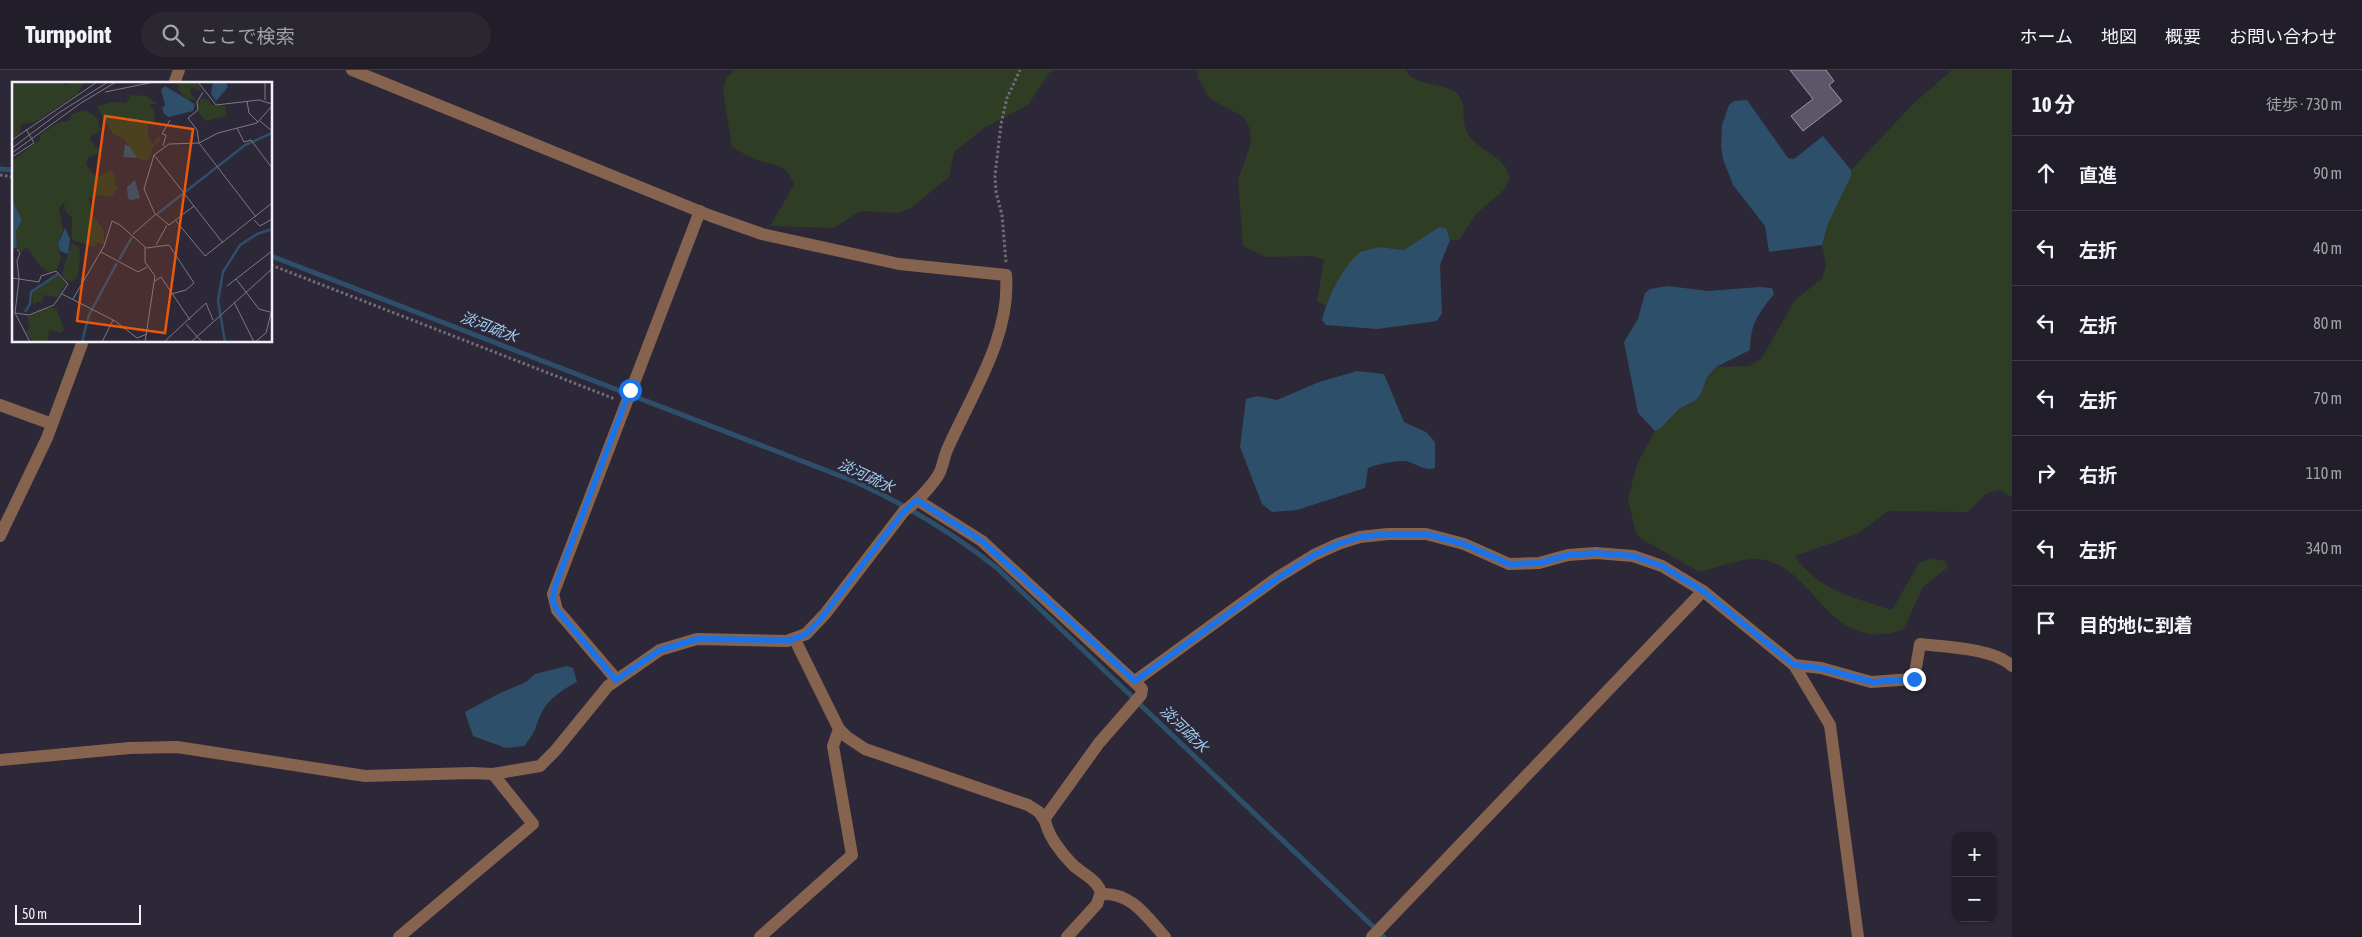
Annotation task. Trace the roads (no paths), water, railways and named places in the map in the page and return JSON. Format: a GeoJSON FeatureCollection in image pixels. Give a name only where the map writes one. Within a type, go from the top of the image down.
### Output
{"type":"FeatureCollection","features":[{"type":"Feature","properties":{"kind":"street"},"geometry":{"type":"LineString","coordinates":[[175,82],[179,70]]}},
{"type":"Feature","properties":{"kind":"street"},"geometry":{"type":"LineString","coordinates":[[0,760],[130,748],[177,747],[365,776],[472,772],[493,774],[540,766],[555,751],[608,686],[660,650],[697,639],[795,640],[806,634],[819,621],[939,474],[946,451],[987,362],[1004,315],[1007,293],[1006,275],[899,264],[762,234],[700,211],[352,70]]}},
{"type":"Feature","properties":{"kind":"street"},"geometry":{"type":"LineString","coordinates":[[616,680],[557,610],[553,598],[554,589],[700,211]]}},
{"type":"Feature","properties":{"kind":"street"},"geometry":{"type":"LineString","coordinates":[[0,536],[29,478],[52,424],[83,342]]}},
{"type":"Feature","properties":{"kind":"street"},"geometry":{"type":"LineString","coordinates":[[0,405],[52,424]]}},
{"type":"Feature","properties":{"kind":"street"},"geometry":{"type":"LineString","coordinates":[[912,505],[982,541],[1142,689],[1136,700],[1049,810],[1045,821]]}},
{"type":"Feature","properties":{"kind":"street"},"geometry":{"type":"LineString","coordinates":[[1135,681],[1278,578],[1314,555],[1360,537],[1388,534],[1426,534],[1464,544],[1509,564],[1539,563],[1568,555],[1596,553],[1633,556],[1662,566],[1703,591],[1794,665],[1830,725],[1858,937]]}},
{"type":"Feature","properties":{"kind":"street"},"geometry":{"type":"LineString","coordinates":[[1377,933],[1703,591]]}},
{"type":"Feature","properties":{"kind":"street"},"geometry":{"type":"LineString","coordinates":[[795,640],[839,729],[846,738],[865,749],[1028,805],[1039,812],[1061,850],[1074,866],[1093,880],[1102,894]]}},
{"type":"Feature","properties":{"kind":"street"},"geometry":{"type":"LineString","coordinates":[[1794,665],[1821,668],[1872,682],[1914,679],[1920,644],[1977,651],[2006,660],[2012,666]]}},
{"type":"Feature","properties":{"kind":"street"},"geometry":{"type":"LineString","coordinates":[[760,937],[852,854],[834,746],[839,729]]}},
{"type":"Feature","properties":{"kind":"street"},"geometry":{"type":"LineString","coordinates":[[400,937],[533,824],[493,774]]}},
{"type":"Feature","properties":{"kind":"street"},"geometry":{"type":"LineString","coordinates":[[1067,937],[1092,910],[1102,894]]}},
{"type":"Feature","properties":{"kind":"street"},"geometry":{"type":"LineString","coordinates":[[1102,894],[1118,894],[1124,898],[1141,911],[1165,937]]}},
{"type":"Feature","properties":{"kind":"water"},"geometry":{"type":"Polygon","coordinates":[[[1747,100],[1788,158],[1794,159],[1823,136],[1851,170],[1851,176],[1828,224],[1822,245],[1769,252],[1765,226],[1733,185],[1723,159],[1721,146],[1722,125],[1729,105],[1734,101],[1747,100]]]}},
{"type":"Feature","properties":{"kind":"water"},"geometry":{"type":"Polygon","coordinates":[[[1439,227],[1446,228],[1450,240],[1440,265],[1442,313],[1437,321],[1377,329],[1326,325],[1322,320],[1332,292],[1347,266],[1360,252],[1379,247],[1404,250],[1439,227]]]}},
{"type":"Feature","properties":{"kind":"water"},"geometry":{"type":"Polygon","coordinates":[[[1668,286],[1708,291],[1759,287],[1772,288],[1774,294],[1753,326],[1750,350],[1716,367],[1707,377],[1701,394],[1696,400],[1679,409],[1661,428],[1655,431],[1638,413],[1624,342],[1638,319],[1645,293],[1650,289],[1668,286]]]}},
{"type":"Feature","properties":{"kind":"water"},"geometry":{"type":"Polygon","coordinates":[[[1357,371],[1384,374],[1404,422],[1426,432],[1435,442],[1435,468],[1427,469],[1404,461],[1376,465],[1368,468],[1365,488],[1297,510],[1272,512],[1262,504],[1240,447],[1246,399],[1258,396],[1277,400],[1319,382],[1357,371]]]}},
{"type":"Feature","properties":{"kind":"water"},"geometry":{"type":"Polygon","coordinates":[[[567,666],[573,668],[577,682],[547,704],[533,734],[524,746],[506,748],[473,736],[465,712],[498,694],[526,682],[535,674],[567,666]]]}},
{"type":"Feature","properties":{"kind":"waterway","name":"淡河疏水"},"geometry":{"type":"LineString","coordinates":[[0,169],[12,170]]}},
{"type":"Feature","properties":{"kind":"waterway","name":"淡河疏水"},"geometry":{"type":"LineString","coordinates":[[272,256],[856,482],[929,520],[997,568],[1384,937]]}}]}
